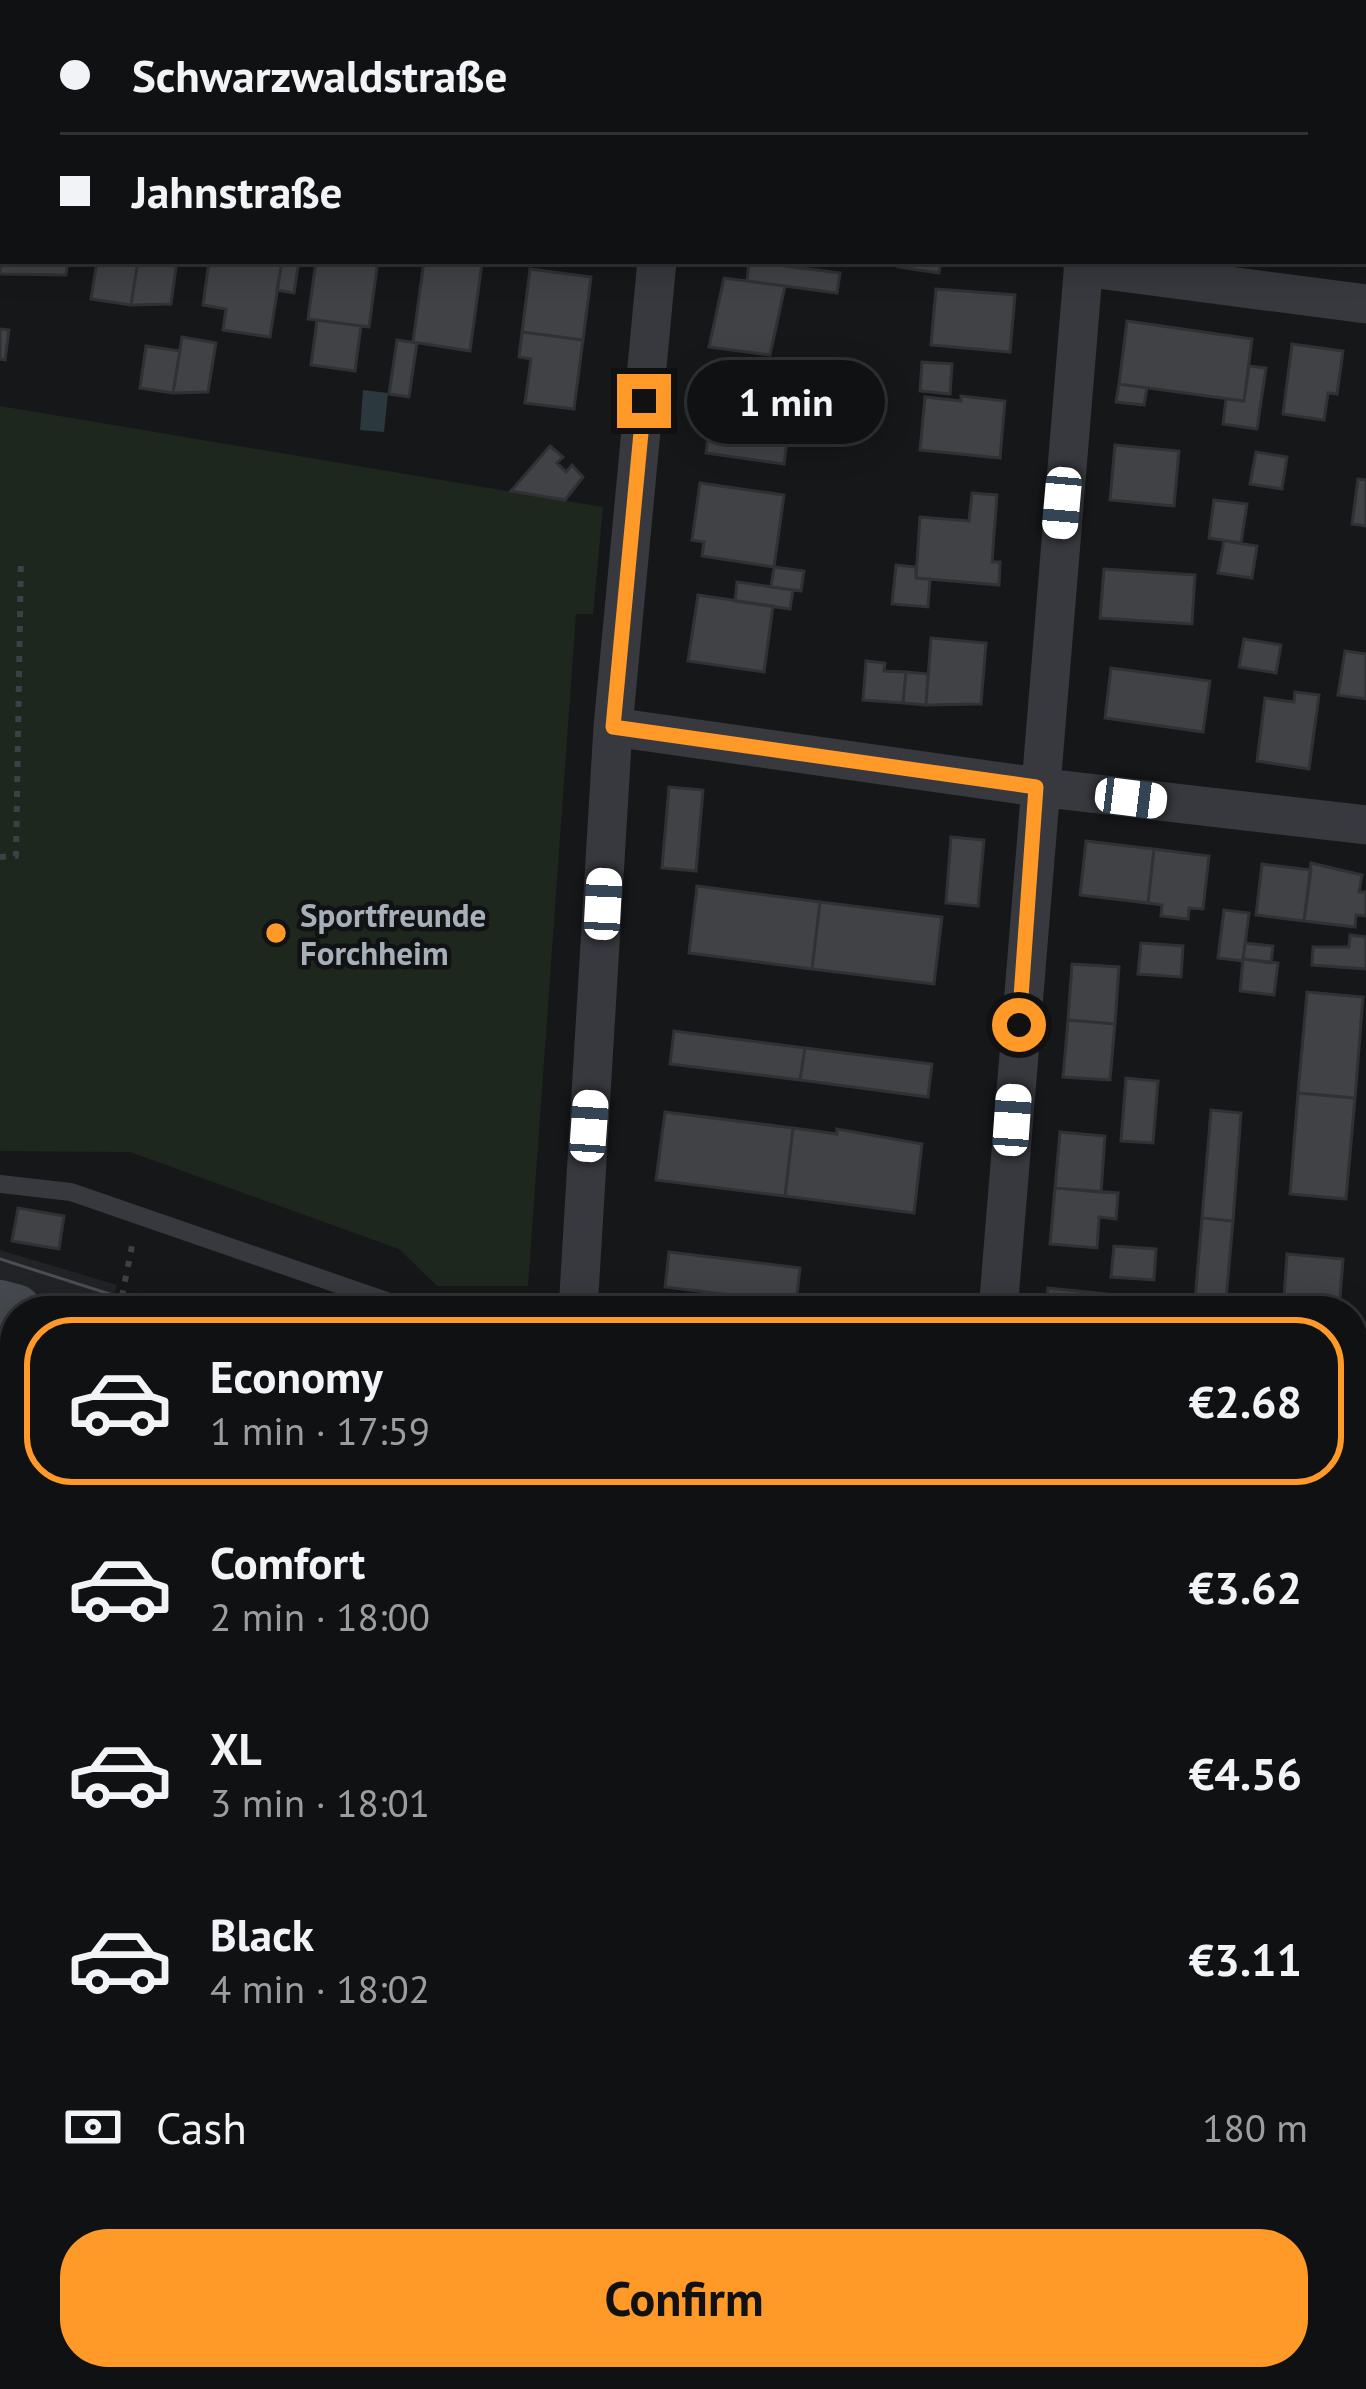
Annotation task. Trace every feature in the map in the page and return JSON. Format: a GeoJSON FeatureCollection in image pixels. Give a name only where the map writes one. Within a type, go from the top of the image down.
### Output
{"type":"FeatureCollection","features":[{"type":"Feature","properties":{"kind":"street"},"geometry":{"type":"LineString","coordinates":[[579,1296],[613,727],[657,264]]}},
{"type":"Feature","properties":{"kind":"street"},"geometry":{"type":"LineString","coordinates":[[999,1296],[1036,787],[1083,264],[1366,304]]}},
{"type":"Feature","properties":{"kind":"street"},"geometry":{"type":"LineString","coordinates":[[613,727],[1036,787],[1366,825]]}},
{"type":"Feature","properties":{"kind":"lane"},"geometry":{"type":"LineString","coordinates":[[0,1184],[71,1192],[372,1296]]}},
{"type":"Feature","properties":{"kind":"path"},"geometry":{"type":"LineString","coordinates":[[0,857],[16,856],[21,558]]}},
{"type":"Feature","properties":{"kind":"path"},"geometry":{"type":"LineString","coordinates":[[124,1296],[128,1283],[123,1274],[142,1214]]}},
{"type":"Feature","properties":{"kind":"shaded area"},"geometry":{"type":"Polygon","coordinates":[[[363,390],[388,393],[384,432],[360,430],[363,390]]]}},
{"type":"Feature","properties":{"kind":"shaded area","name":"Sportfreunde Forchheim"},"geometry":{"type":"Polygon","coordinates":[[[0,406],[603,507],[593,614],[576,614],[528,1286],[437,1286],[399,1249],[130,1152],[0,1151],[0,406]]]}},
{"type":"Feature","properties":{"kind":"shaded area"},"geometry":{"type":"Polygon","coordinates":[[[0,1250],[117,1285],[114,1296],[33,1296],[0,1286],[0,1250]]]}},
{"type":"Feature","properties":{"kind":"building"},"geometry":{"type":"Polygon","coordinates":[[[0,264],[68,264],[66,275],[0,274],[0,264]]]}},
{"type":"Feature","properties":{"kind":"building"},"geometry":{"type":"Polygon","coordinates":[[[97,264],[138,264],[131,305],[91,299],[97,264]]]}},
{"type":"Feature","properties":{"kind":"building"},"geometry":{"type":"Polygon","coordinates":[[[138,264],[177,264],[171,304],[131,305],[138,264]]]}},
{"type":"Feature","properties":{"kind":"building"},"geometry":{"type":"Polygon","coordinates":[[[209,264],[282,264],[270,337],[223,330],[226,309],[203,305],[209,264]]]}},
{"type":"Feature","properties":{"kind":"building"},"geometry":{"type":"Polygon","coordinates":[[[281,264],[299,264],[294,293],[277,290],[281,264]]]}},
{"type":"Feature","properties":{"kind":"building"},"geometry":{"type":"Polygon","coordinates":[[[316,264],[378,264],[369,327],[308,319],[316,264]]]}},
{"type":"Feature","properties":{"kind":"building"},"geometry":{"type":"Polygon","coordinates":[[[424,264],[482,264],[470,351],[413,342],[424,264]]]}},
{"type":"Feature","properties":{"kind":"building"},"geometry":{"type":"Polygon","coordinates":[[[749,264],[840,273],[837,293],[747,281],[749,264]]]}},
{"type":"Feature","properties":{"kind":"building"},"geometry":{"type":"Polygon","coordinates":[[[898,264],[940,264],[939,273],[898,264]]]}},
{"type":"Feature","properties":{"kind":"building"},"geometry":{"type":"Polygon","coordinates":[[[530,269],[591,277],[583,340],[522,332],[530,269]]]}},
{"type":"Feature","properties":{"kind":"building"},"geometry":{"type":"Polygon","coordinates":[[[724,278],[785,286],[770,355],[709,347],[724,278]]]}},
{"type":"Feature","properties":{"kind":"building"},"geometry":{"type":"Polygon","coordinates":[[[936,289],[1015,295],[1010,352],[931,345],[936,289]]]}},
{"type":"Feature","properties":{"kind":"building"},"geometry":{"type":"Polygon","coordinates":[[[317,320],[361,326],[355,371],[311,365],[317,320]]]}},
{"type":"Feature","properties":{"kind":"building"},"geometry":{"type":"Polygon","coordinates":[[[1127,321],[1252,339],[1244,401],[1119,384],[1127,321]]]}},
{"type":"Feature","properties":{"kind":"building"},"geometry":{"type":"Polygon","coordinates":[[[0,329],[9,330],[5,360],[0,359],[0,329]]]}},
{"type":"Feature","properties":{"kind":"building"},"geometry":{"type":"Polygon","coordinates":[[[522,332],[583,340],[574,409],[525,403],[531,359],[519,357],[522,332]]]}},
{"type":"Feature","properties":{"kind":"building"},"geometry":{"type":"Polygon","coordinates":[[[182,337],[216,343],[208,392],[173,393],[182,337]]]}},
{"type":"Feature","properties":{"kind":"building"},"geometry":{"type":"Polygon","coordinates":[[[397,340],[417,343],[409,397],[389,394],[397,340]]]}},
{"type":"Feature","properties":{"kind":"building"},"geometry":{"type":"Polygon","coordinates":[[[1292,344],[1343,351],[1337,394],[1328,393],[1324,420],[1283,414],[1292,344]]]}},
{"type":"Feature","properties":{"kind":"building"},"geometry":{"type":"Polygon","coordinates":[[[146,346],[180,351],[173,393],[140,388],[146,346]]]}},
{"type":"Feature","properties":{"kind":"building"},"geometry":{"type":"Polygon","coordinates":[[[922,362],[952,364],[950,394],[920,391],[922,362]]]}},
{"type":"Feature","properties":{"kind":"building"},"geometry":{"type":"Polygon","coordinates":[[[1249,366],[1266,368],[1257,429],[1223,424],[1226,399],[1244,401],[1249,366]]]}},
{"type":"Feature","properties":{"kind":"building"},"geometry":{"type":"Polygon","coordinates":[[[703,379],[756,387],[752,421],[789,426],[784,464],[706,453],[710,419],[698,417],[703,379]]]}},
{"type":"Feature","properties":{"kind":"building"},"geometry":{"type":"Polygon","coordinates":[[[1119,384],[1147,388],[1144,405],[1116,402],[1119,384]]]}},
{"type":"Feature","properties":{"kind":"building"},"geometry":{"type":"Polygon","coordinates":[[[961,396],[1005,401],[1000,458],[920,450],[925,397],[961,401],[961,396]]]}},
{"type":"Feature","properties":{"kind":"building"},"geometry":{"type":"Polygon","coordinates":[[[1115,445],[1179,451],[1174,506],[1110,500],[1115,445]]]}},
{"type":"Feature","properties":{"kind":"building"},"geometry":{"type":"Polygon","coordinates":[[[550,446],[563,457],[557,463],[566,472],[572,465],[583,477],[565,500],[511,491],[550,446]]]}},
{"type":"Feature","properties":{"kind":"building"},"geometry":{"type":"Polygon","coordinates":[[[1256,452],[1287,457],[1282,489],[1250,484],[1256,452]]]}},
{"type":"Feature","properties":{"kind":"building"},"geometry":{"type":"Polygon","coordinates":[[[1358,479],[1366,480],[1366,526],[1352,524],[1358,479]]]}},
{"type":"Feature","properties":{"kind":"building"},"geometry":{"type":"Polygon","coordinates":[[[700,483],[784,495],[774,567],[702,556],[704,542],[692,540],[700,483]]]}},
{"type":"Feature","properties":{"kind":"building"},"geometry":{"type":"Polygon","coordinates":[[[972,493],[997,495],[992,562],[1000,562],[999,585],[916,578],[920,517],[969,521],[972,493]]]}},
{"type":"Feature","properties":{"kind":"building"},"geometry":{"type":"Polygon","coordinates":[[[1214,500],[1247,504],[1241,543],[1209,538],[1214,500]]]}},
{"type":"Feature","properties":{"kind":"building"},"geometry":{"type":"Polygon","coordinates":[[[1224,541],[1257,546],[1252,578],[1218,573],[1224,541]]]}},
{"type":"Feature","properties":{"kind":"building"},"geometry":{"type":"Polygon","coordinates":[[[896,565],[916,567],[916,578],[930,579],[928,607],[892,604],[896,565]]]}},
{"type":"Feature","properties":{"kind":"building"},"geometry":{"type":"Polygon","coordinates":[[[774,567],[804,571],[801,591],[771,587],[774,567]]]}},
{"type":"Feature","properties":{"kind":"building"},"geometry":{"type":"Polygon","coordinates":[[[1104,569],[1195,575],[1192,624],[1100,618],[1104,569]]]}},
{"type":"Feature","properties":{"kind":"building"},"geometry":{"type":"Polygon","coordinates":[[[737,582],[793,590],[790,609],[735,601],[737,582]]]}},
{"type":"Feature","properties":{"kind":"building"},"geometry":{"type":"Polygon","coordinates":[[[698,595],[773,606],[764,672],[688,661],[698,595]]]}},
{"type":"Feature","properties":{"kind":"building"},"geometry":{"type":"Polygon","coordinates":[[[931,638],[986,643],[981,704],[926,705],[931,638]]]}},
{"type":"Feature","properties":{"kind":"building"},"geometry":{"type":"Polygon","coordinates":[[[1244,639],[1281,645],[1276,673],[1239,667],[1244,639]]]}},
{"type":"Feature","properties":{"kind":"building"},"geometry":{"type":"Polygon","coordinates":[[[1345,651],[1366,654],[1366,699],[1338,695],[1345,651]]]}},
{"type":"Feature","properties":{"kind":"building"},"geometry":{"type":"Polygon","coordinates":[[[866,661],[885,663],[884,671],[906,672],[903,703],[863,700],[866,661]]]}},
{"type":"Feature","properties":{"kind":"building"},"geometry":{"type":"Polygon","coordinates":[[[1111,668],[1210,681],[1203,732],[1105,718],[1111,668]]]}},
{"type":"Feature","properties":{"kind":"building"},"geometry":{"type":"Polygon","coordinates":[[[906,672],[928,674],[926,705],[903,703],[906,672]]]}},
{"type":"Feature","properties":{"kind":"building"},"geometry":{"type":"Polygon","coordinates":[[[1295,692],[1319,695],[1309,769],[1257,761],[1265,698],[1294,702],[1295,692]]]}},
{"type":"Feature","properties":{"kind":"building"},"geometry":{"type":"Polygon","coordinates":[[[669,787],[703,790],[696,871],[662,868],[669,787]]]}},
{"type":"Feature","properties":{"kind":"building"},"geometry":{"type":"Polygon","coordinates":[[[951,837],[984,840],[978,906],[946,903],[951,837]]]}},
{"type":"Feature","properties":{"kind":"building"},"geometry":{"type":"Polygon","coordinates":[[[1086,841],[1154,849],[1148,903],[1080,895],[1086,841]]]}},
{"type":"Feature","properties":{"kind":"building"},"geometry":{"type":"Polygon","coordinates":[[[1154,849],[1209,856],[1203,909],[1189,908],[1188,919],[1161,916],[1162,905],[1148,903],[1154,849]]]}},
{"type":"Feature","properties":{"kind":"building"},"geometry":{"type":"Polygon","coordinates":[[[1311,863],[1362,875],[1359,892],[1366,892],[1366,916],[1356,915],[1355,927],[1304,921],[1311,863]]]}},
{"type":"Feature","properties":{"kind":"building"},"geometry":{"type":"Polygon","coordinates":[[[1262,864],[1311,870],[1304,921],[1256,915],[1262,864]]]}},
{"type":"Feature","properties":{"kind":"building"},"geometry":{"type":"Polygon","coordinates":[[[697,886],[820,902],[812,969],[689,953],[697,886]]]}},
{"type":"Feature","properties":{"kind":"building"},"geometry":{"type":"Polygon","coordinates":[[[820,902],[942,917],[934,984],[812,969],[820,902]]]}},
{"type":"Feature","properties":{"kind":"building"},"geometry":{"type":"Polygon","coordinates":[[[1224,910],[1249,913],[1243,961],[1218,958],[1224,910]]]}},
{"type":"Feature","properties":{"kind":"building"},"geometry":{"type":"Polygon","coordinates":[[[1350,935],[1366,937],[1366,969],[1312,965],[1313,947],[1349,947],[1350,935]]]}},
{"type":"Feature","properties":{"kind":"building"},"geometry":{"type":"Polygon","coordinates":[[[1141,943],[1183,946],[1181,977],[1138,974],[1141,943]]]}},
{"type":"Feature","properties":{"kind":"building"},"geometry":{"type":"Polygon","coordinates":[[[1245,943],[1273,946],[1271,963],[1243,959],[1245,943]]]}},
{"type":"Feature","properties":{"kind":"building"},"geometry":{"type":"Polygon","coordinates":[[[1243,959],[1278,963],[1274,995],[1240,991],[1243,959]]]}},
{"type":"Feature","properties":{"kind":"building"},"geometry":{"type":"Polygon","coordinates":[[[1072,964],[1119,967],[1115,1024],[1068,1020],[1072,964]]]}},
{"type":"Feature","properties":{"kind":"building"},"geometry":{"type":"Polygon","coordinates":[[[1307,992],[1363,997],[1355,1098],[1298,1093],[1307,992]]]}},
{"type":"Feature","properties":{"kind":"building"},"geometry":{"type":"Polygon","coordinates":[[[1068,1020],[1115,1024],[1110,1080],[1063,1077],[1068,1020]]]}},
{"type":"Feature","properties":{"kind":"building"},"geometry":{"type":"Polygon","coordinates":[[[674,1031],[805,1048],[800,1080],[670,1064],[674,1031]]]}},
{"type":"Feature","properties":{"kind":"building"},"geometry":{"type":"Polygon","coordinates":[[[805,1048],[932,1064],[928,1097],[800,1080],[805,1048]]]}},
{"type":"Feature","properties":{"kind":"building"},"geometry":{"type":"Polygon","coordinates":[[[1126,1078],[1158,1081],[1153,1143],[1121,1141],[1126,1078]]]}},
{"type":"Feature","properties":{"kind":"building"},"geometry":{"type":"Polygon","coordinates":[[[1298,1093],[1355,1098],[1346,1199],[1290,1194],[1298,1093]]]}},
{"type":"Feature","properties":{"kind":"building"},"geometry":{"type":"Polygon","coordinates":[[[1211,1110],[1241,1113],[1233,1221],[1202,1218],[1211,1110]]]}},
{"type":"Feature","properties":{"kind":"building"},"geometry":{"type":"Polygon","coordinates":[[[665,1112],[793,1128],[785,1196],[656,1180],[665,1112]]]}},
{"type":"Feature","properties":{"kind":"building"},"geometry":{"type":"Polygon","coordinates":[[[793,1128],[837,1134],[837,1129],[922,1144],[914,1213],[785,1196],[793,1128]]]}},
{"type":"Feature","properties":{"kind":"building"},"geometry":{"type":"Polygon","coordinates":[[[1060,1132],[1105,1136],[1101,1192],[1055,1188],[1060,1132]]]}},
{"type":"Feature","properties":{"kind":"building"},"geometry":{"type":"Polygon","coordinates":[[[1055,1188],[1118,1193],[1116,1219],[1099,1217],[1097,1248],[1050,1244],[1055,1188]]]}},
{"type":"Feature","properties":{"kind":"building"},"geometry":{"type":"Polygon","coordinates":[[[18,1208],[64,1216],[59,1249],[12,1241],[18,1208]]]}},
{"type":"Feature","properties":{"kind":"building"},"geometry":{"type":"Polygon","coordinates":[[[1202,1218],[1233,1221],[1226,1296],[1195,1296],[1202,1218]]]}},
{"type":"Feature","properties":{"kind":"building"},"geometry":{"type":"Polygon","coordinates":[[[1114,1246],[1156,1249],[1154,1280],[1111,1277],[1114,1246]]]}},
{"type":"Feature","properties":{"kind":"building"},"geometry":{"type":"Polygon","coordinates":[[[669,1252],[800,1268],[797,1296],[739,1296],[665,1287],[669,1252]]]}},
{"type":"Feature","properties":{"kind":"building"},"geometry":{"type":"Polygon","coordinates":[[[1287,1254],[1343,1259],[1340,1296],[1284,1296],[1287,1254]]]}},
{"type":"Feature","properties":{"kind":"building"},"geometry":{"type":"Polygon","coordinates":[[[1048,1288],[1118,1295],[1118,1296],[1047,1296],[1048,1288]]]}},
{"type":"Feature","properties":{"kind":"tram line"},"geometry":{"type":"LineString","coordinates":[[0,1259],[116,1296]]}},
{"type":"Feature","properties":{"kind":"place","name":"Sportfreunde Forchheim"},"geometry":{"type":"Point","coordinates":[276,933]}},
{"type":"Feature","properties":{"kind":"route"},"geometry":{"type":"LineString","coordinates":[[644,401],[613,727],[1036,787],[1019,1025]]}}]}
